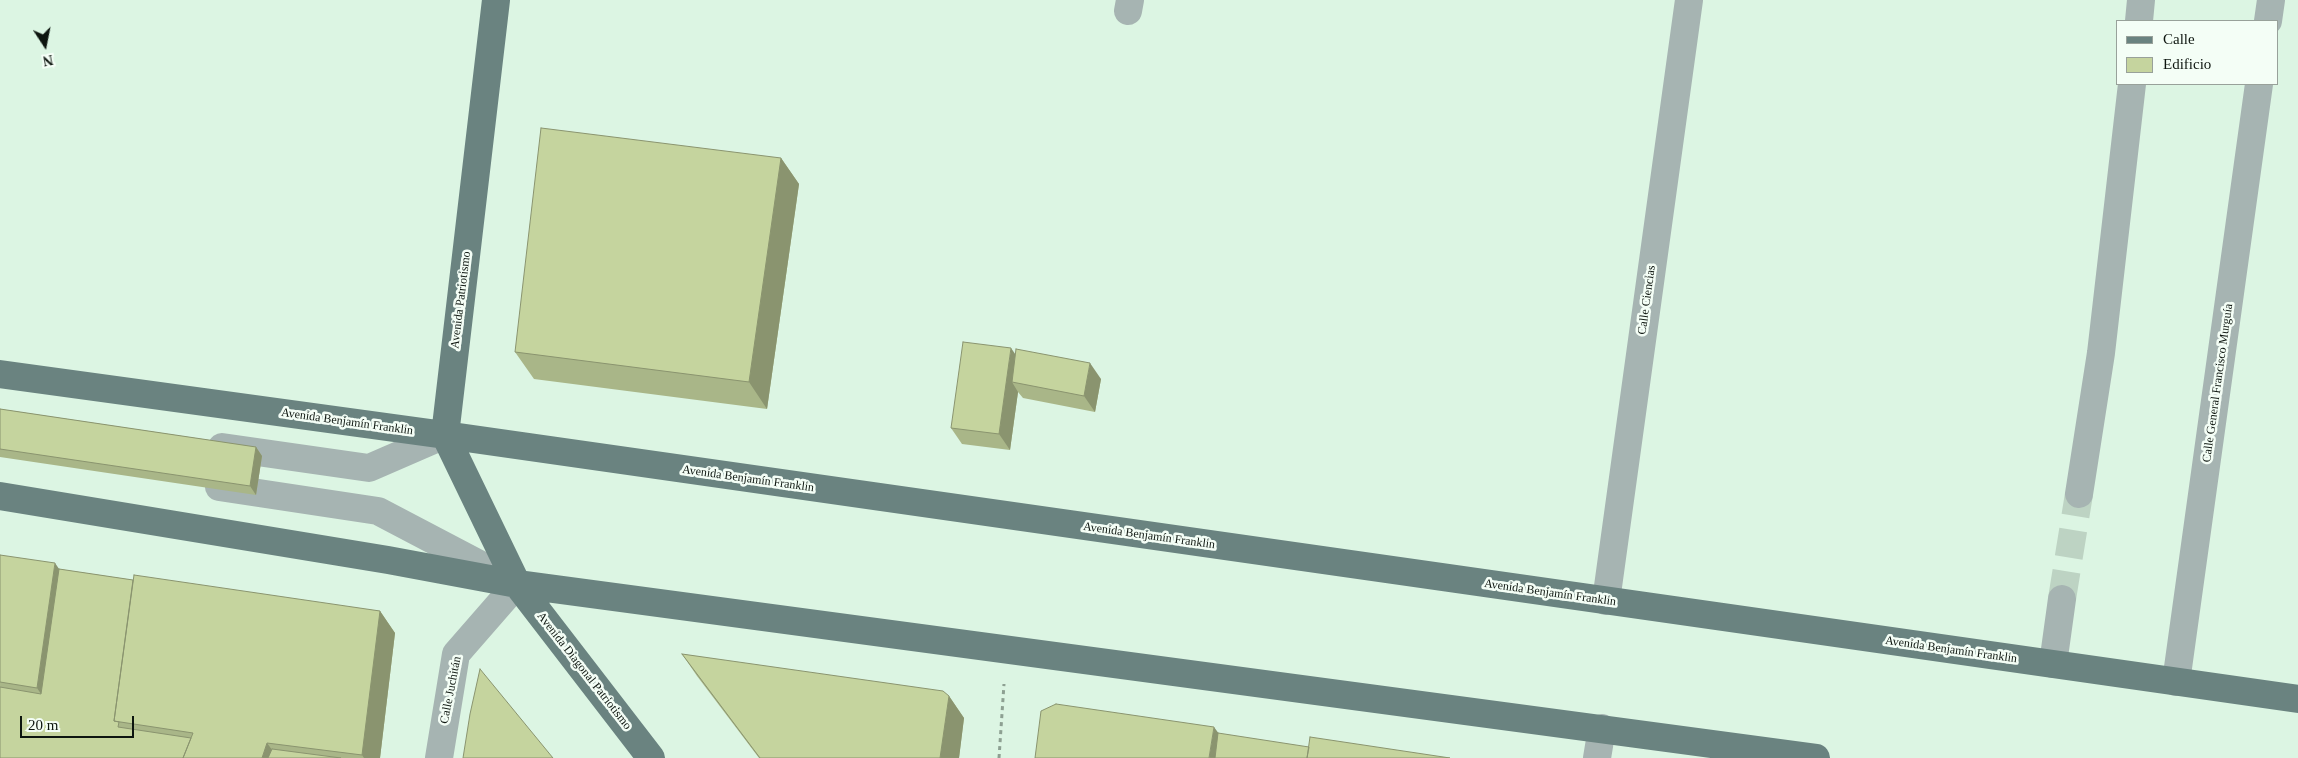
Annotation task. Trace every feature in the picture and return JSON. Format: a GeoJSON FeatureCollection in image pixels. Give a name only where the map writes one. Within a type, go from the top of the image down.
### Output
{"type":"FeatureCollection","features":[{"type":"Feature","properties":{"kind":"main road","name":"Avenida Patriotismo"},"geometry":{"type":"LineString","coordinates":[[445,435],[496,0]]}},
{"type":"Feature","properties":{"kind":"main road","name":"Avenida Benjamín Franklin"},"geometry":{"type":"LineString","coordinates":[[0,374],[445,435],[2298,699]]}},
{"type":"Feature","properties":{"kind":"main road"},"geometry":{"type":"LineString","coordinates":[[445,435],[517,584]]}},
{"type":"Feature","properties":{"kind":"main road"},"geometry":{"type":"LineString","coordinates":[[0,496],[517,584],[1816,758]]}},
{"type":"Feature","properties":{"kind":"main road","name":"Avenida Diagonal Patriotismo"},"geometry":{"type":"LineString","coordinates":[[517,584],[651,758]]}},
{"type":"Feature","properties":{"kind":"street","name":"Calle Ciencias"},"geometry":{"type":"LineString","coordinates":[[1606,601],[1689,0]]}},
{"type":"Feature","properties":{"kind":"street"},"geometry":{"type":"LineString","coordinates":[[2139,20],[2141,0]]}},
{"type":"Feature","properties":{"kind":"street"},"geometry":{"type":"LineString","coordinates":[[2268,20],[2271,0]]}},
{"type":"Feature","properties":{"kind":"street"},"geometry":{"type":"LineString","coordinates":[[2078,494],[2101,353],[2132,85]]}},
{"type":"Feature","properties":{"kind":"street","name":"Calle General Francisco Murguía"},"geometry":{"type":"LineString","coordinates":[[2176,682],[2259,85]]}},
{"type":"Feature","properties":{"kind":"street"},"geometry":{"type":"LineString","coordinates":[[194,442],[369,468],[445,435]]}},
{"type":"Feature","properties":{"kind":"street"},"geometry":{"type":"LineString","coordinates":[[194,484],[378,511],[517,584]]}},
{"type":"Feature","properties":{"kind":"street","name":"Calle Juchitán"},"geometry":{"type":"LineString","coordinates":[[439,758],[456,654],[517,584]]}},
{"type":"Feature","properties":{"kind":"street"},"geometry":{"type":"LineString","coordinates":[[2053,664],[2062,599]]}},
{"type":"Feature","properties":{"kind":"street"},"geometry":{"type":"LineString","coordinates":[[1597,758],[1602,728]]}},
{"type":"Feature","properties":{"kind":"path"},"geometry":{"type":"LineString","coordinates":[[999,758],[1007,649]]}},
{"type":"Feature","properties":{"kind":"building"},"geometry":{"type":"Polygon","coordinates":[[[541,128],[781,158],[749,382],[515,352],[541,128]]]}},
{"type":"Feature","properties":{"kind":"building"},"geometry":{"type":"Polygon","coordinates":[[[963,342],[1011,348],[999,434],[951,428],[963,342]]]}},
{"type":"Feature","properties":{"kind":"building"},"geometry":{"type":"Polygon","coordinates":[[[1016,349],[1090,363],[1084,396],[1012,382],[1016,349]]]}},
{"type":"Feature","properties":{"kind":"building"},"geometry":{"type":"Polygon","coordinates":[[[0,409],[256,447],[250,486],[0,449],[0,409]]]}},
{"type":"Feature","properties":{"kind":"building"},"geometry":{"type":"Polygon","coordinates":[[[0,555],[55,563],[37,688],[0,682],[0,555]]]}},
{"type":"Feature","properties":{"kind":"building"},"geometry":{"type":"Polygon","coordinates":[[[59,569],[133,580],[114,721],[119,722],[118,727],[191,738],[183,758],[0,758],[0,687],[41,694],[59,569]]]}},
{"type":"Feature","properties":{"kind":"building"},"geometry":{"type":"Polygon","coordinates":[[[134,575],[380,611],[362,755],[267,743],[262,758],[183,758],[193,733],[114,721],[134,575]]]}},
{"type":"Feature","properties":{"kind":"building"},"geometry":{"type":"Polygon","coordinates":[[[682,654],[943,691],[949,696],[940,758],[760,758],[682,654]]]}},
{"type":"Feature","properties":{"kind":"building"},"geometry":{"type":"Polygon","coordinates":[[[480,669],[553,758],[463,758],[480,669]]]}},
{"type":"Feature","properties":{"kind":"building"},"geometry":{"type":"Polygon","coordinates":[[[1056,704],[1214,727],[1209,758],[1035,758],[1041,711],[1056,704]]]}},
{"type":"Feature","properties":{"kind":"building"},"geometry":{"type":"Polygon","coordinates":[[[1218,733],[1309,747],[1307,758],[1215,758],[1218,733]]]}},
{"type":"Feature","properties":{"kind":"building"},"geometry":{"type":"Polygon","coordinates":[[[1310,737],[1450,758],[1307,758],[1310,737]]]}},
{"type":"Feature","properties":{"kind":"building"},"geometry":{"type":"Polygon","coordinates":[[[272,749],[341,758],[268,758],[272,749]]]}},
{"type":"Feature","properties":{"kind":"tunnel"},"geometry":{"type":"LineString","coordinates":[[2062,599],[2079,494]]}}]}
